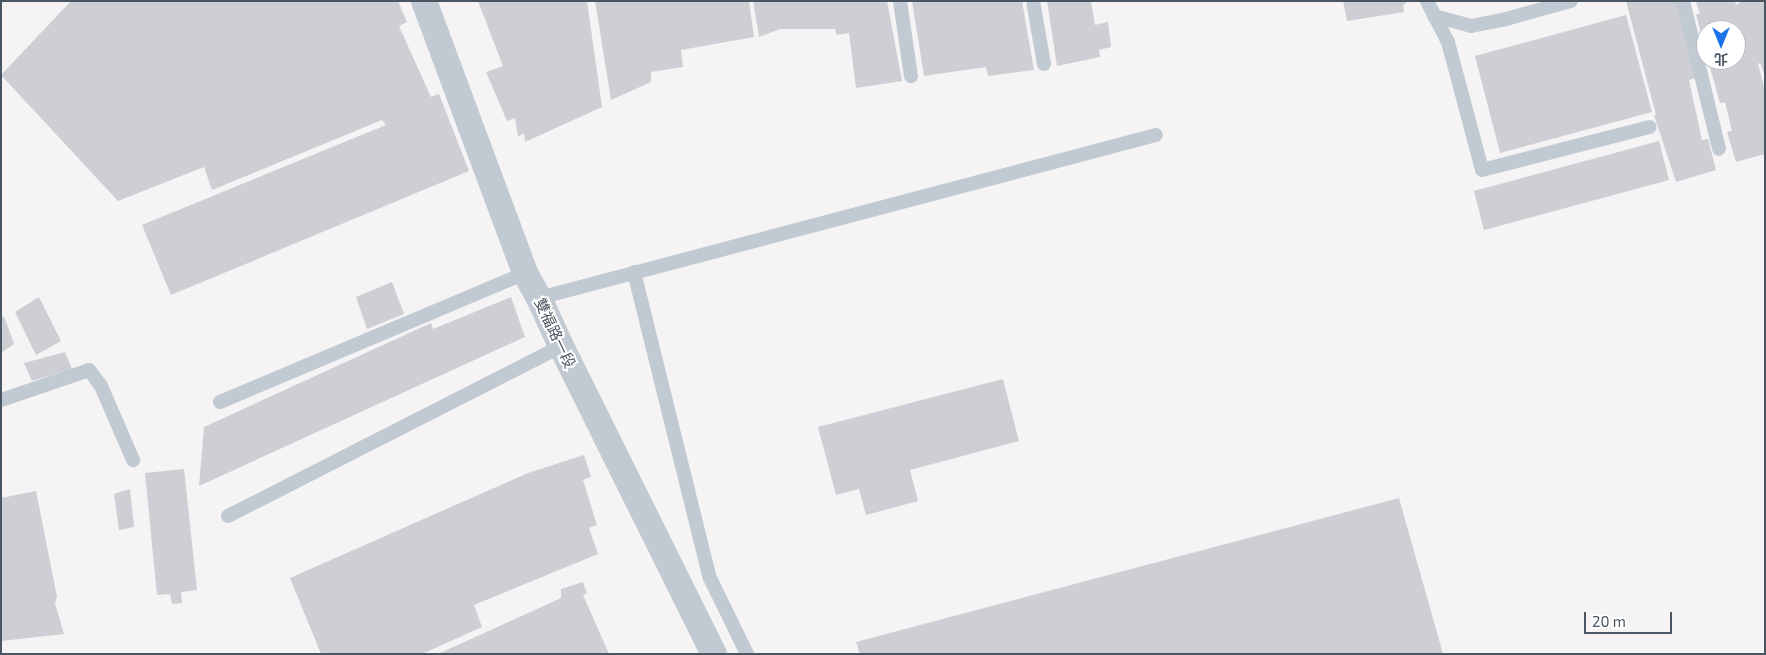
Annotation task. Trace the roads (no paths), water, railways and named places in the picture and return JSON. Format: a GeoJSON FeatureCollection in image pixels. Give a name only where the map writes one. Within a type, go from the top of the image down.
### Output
{"type":"FeatureCollection","features":[{"type":"Feature","properties":{"kind":"street","name":"雙福路一段"},"geometry":{"type":"LineString","coordinates":[[424,1],[524,273],[540,298],[560,346],[714,654]]}},
{"type":"Feature","properties":{"kind":"lane"},"geometry":{"type":"LineString","coordinates":[[900,1],[911,76]]}},
{"type":"Feature","properties":{"kind":"lane"},"geometry":{"type":"LineString","coordinates":[[1033,1],[1044,64]]}},
{"type":"Feature","properties":{"kind":"lane"},"geometry":{"type":"LineString","coordinates":[[1426,1],[1448,42],[1482,170],[1650,127]]}},
{"type":"Feature","properties":{"kind":"lane"},"geometry":{"type":"LineString","coordinates":[[1434,16],[1471,26],[1506,19],[1571,1]]}},
{"type":"Feature","properties":{"kind":"lane"},"geometry":{"type":"LineString","coordinates":[[1683,1],[1720,149]]}},
{"type":"Feature","properties":{"kind":"lane"},"geometry":{"type":"LineString","coordinates":[[540,298],[1156,135]]}},
{"type":"Feature","properties":{"kind":"lane"},"geometry":{"type":"LineString","coordinates":[[634,272],[710,578],[747,654]]}},
{"type":"Feature","properties":{"kind":"lane"},"geometry":{"type":"LineString","coordinates":[[220,402],[524,273]]}},
{"type":"Feature","properties":{"kind":"lane"},"geometry":{"type":"LineString","coordinates":[[228,516],[560,346]]}},
{"type":"Feature","properties":{"kind":"lane"},"geometry":{"type":"LineString","coordinates":[[1,400],[89,370],[101,386],[133,460]]}}]}
